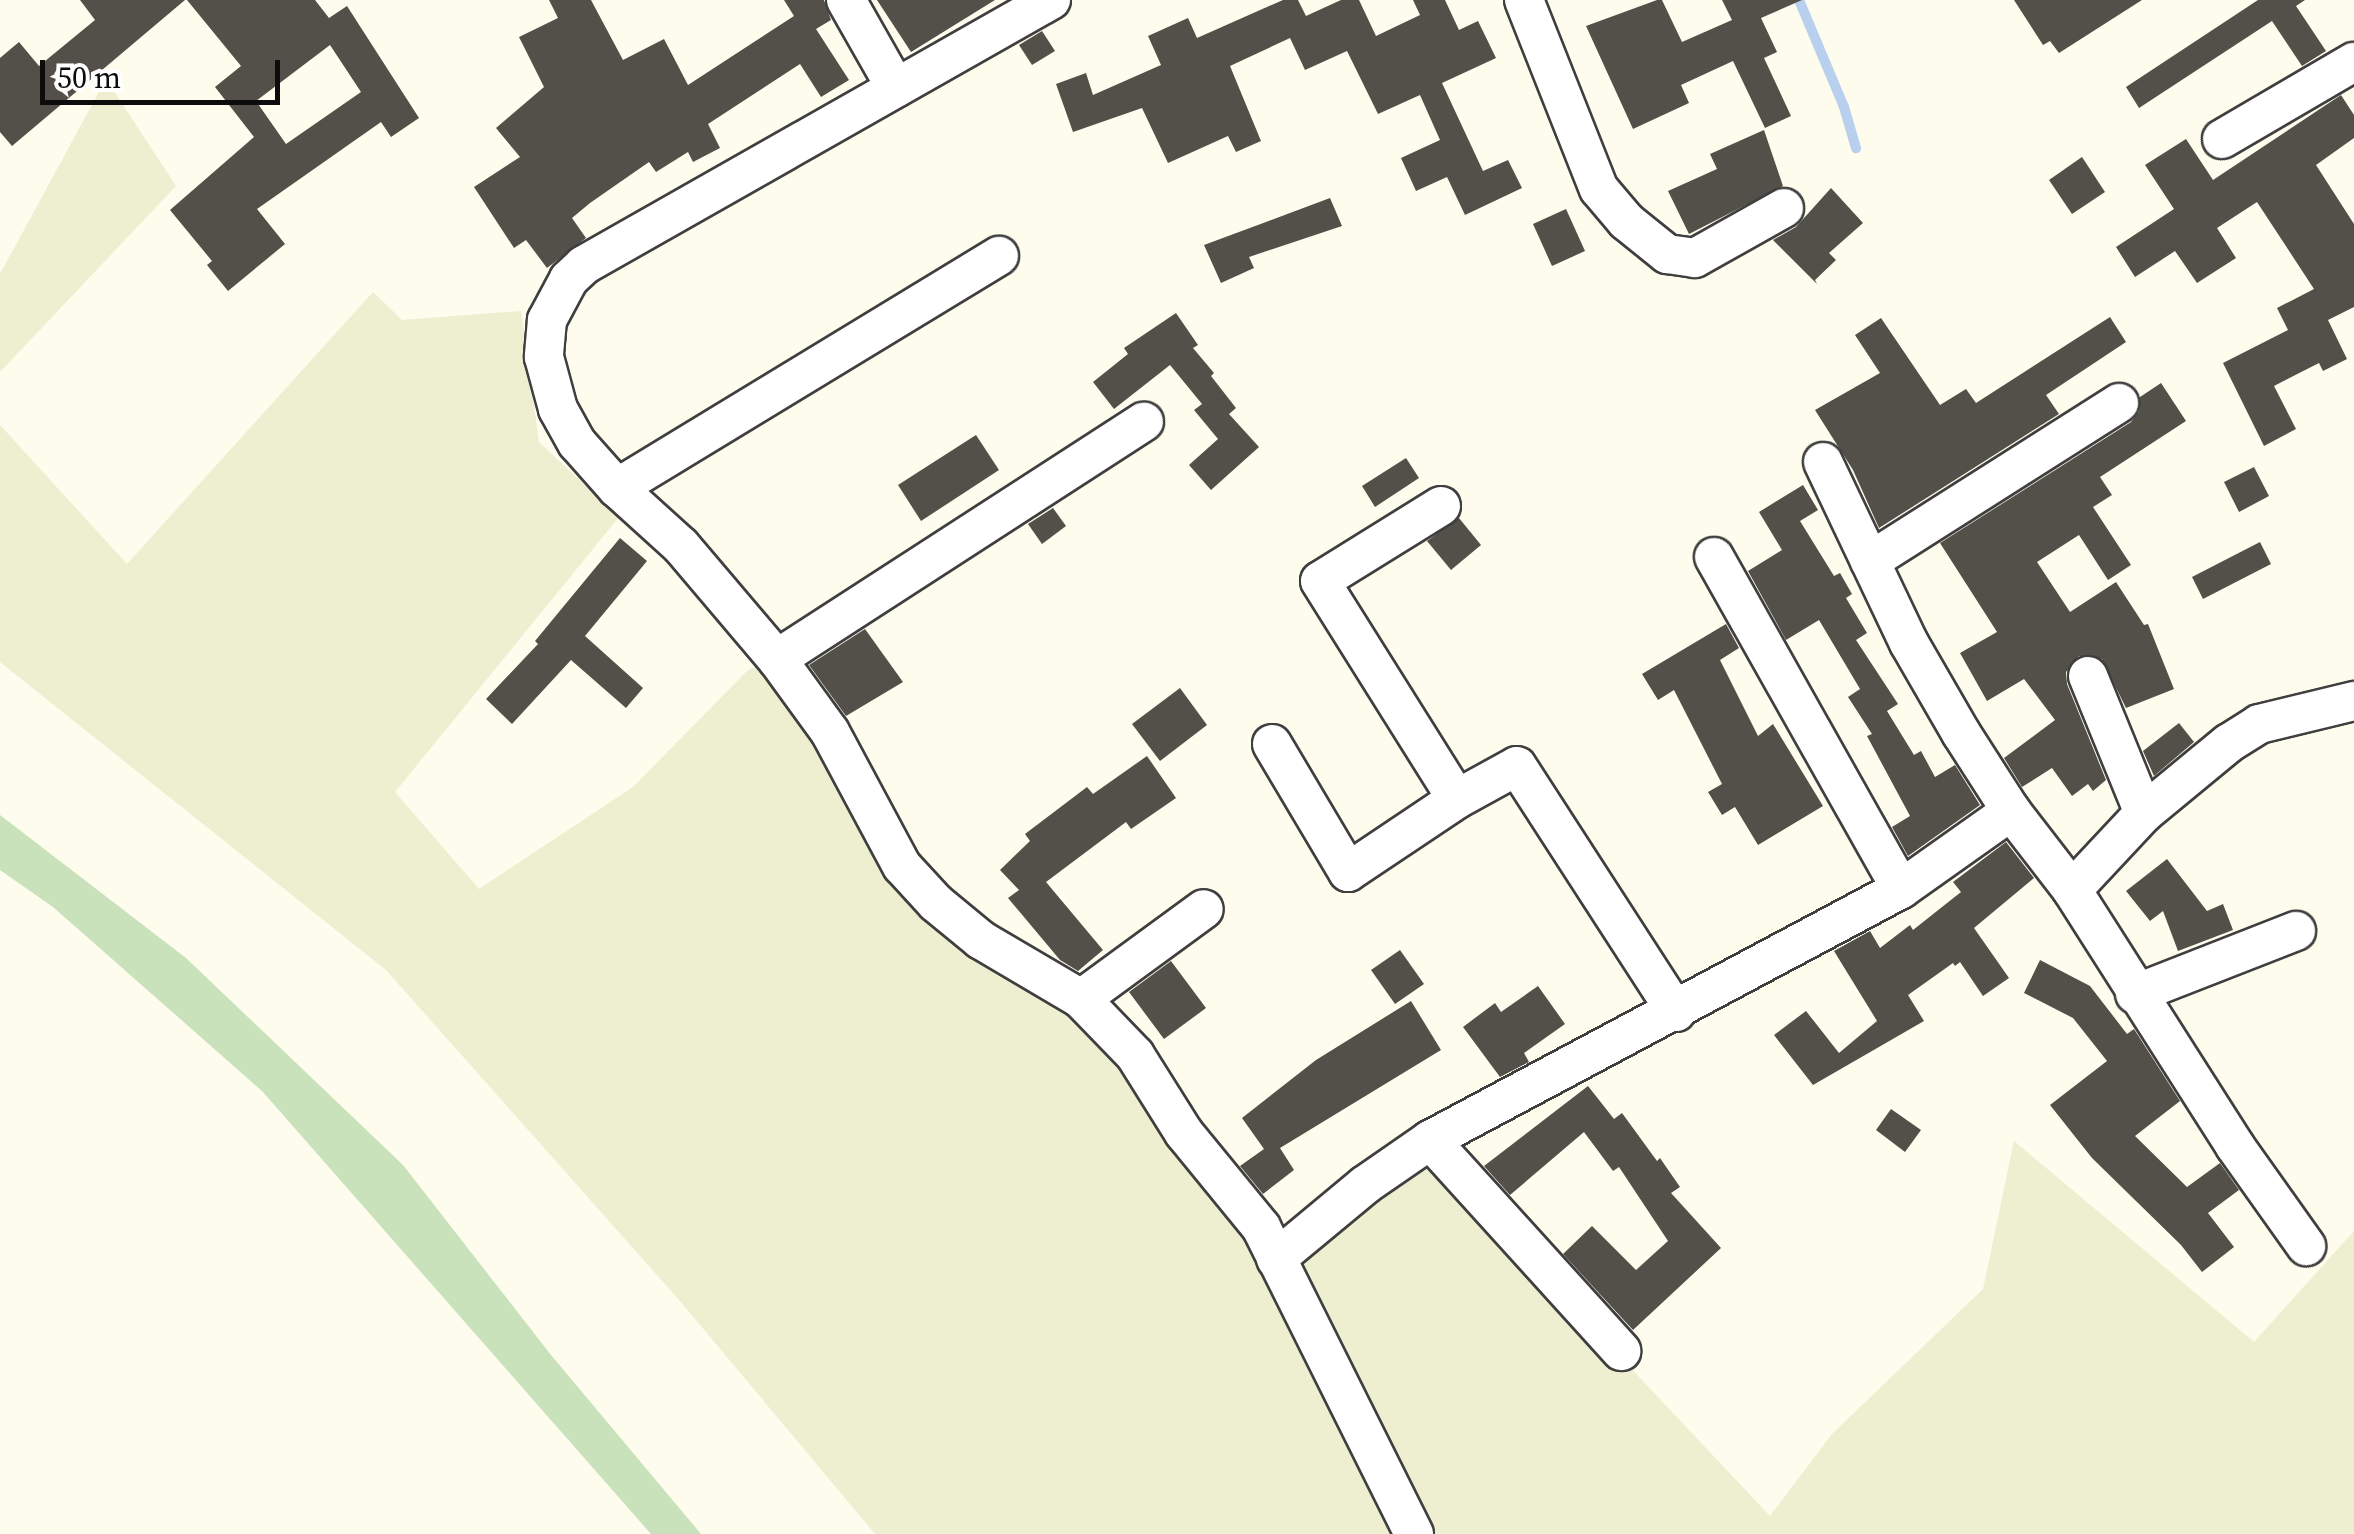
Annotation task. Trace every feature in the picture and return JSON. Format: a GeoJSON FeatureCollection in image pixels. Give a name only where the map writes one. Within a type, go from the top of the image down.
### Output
{"type":"FeatureCollection","features":[{"type":"Feature","properties":{"kind":"street"},"geometry":{"type":"LineString","coordinates":[[846,0],[896,88]]}},
{"type":"Feature","properties":{"kind":"street"},"geometry":{"type":"LineString","coordinates":[[1051,0],[1008,10],[896,88],[584,266],[569,279],[547,320],[544,356],[558,409],[577,443],[617,488],[681,546],[777,659],[830,732],[902,866],[936,903],[981,940],[1081,1000],[1135,1055],[1184,1133],[1261,1227],[1414,1534]]}},
{"type":"Feature","properties":{"kind":"street"},"geometry":{"type":"LineString","coordinates":[[1525,0],[1599,189],[1626,221],[1667,254],[1695,258],[1784,208]]}},
{"type":"Feature","properties":{"kind":"street"},"geometry":{"type":"LineString","coordinates":[[2222,139],[2354,62]]}},
{"type":"Feature","properties":{"kind":"street"},"geometry":{"type":"LineString","coordinates":[[617,488],[999,256]]}},
{"type":"Feature","properties":{"kind":"street"},"geometry":{"type":"LineString","coordinates":[[1870,560],[2119,403]]}},
{"type":"Feature","properties":{"kind":"street"},"geometry":{"type":"LineString","coordinates":[[777,659],[1144,422]]}},
{"type":"Feature","properties":{"kind":"street"},"geometry":{"type":"LineString","coordinates":[[1823,462],[1910,643],[2012,811],[2072,890],[2135,994],[2306,1246]]}},
{"type":"Feature","properties":{"kind":"street"},"geometry":{"type":"LineString","coordinates":[[1441,506],[1320,580],[1457,798]]}},
{"type":"Feature","properties":{"kind":"street"},"geometry":{"type":"LineString","coordinates":[[1714,556],[1901,889]]}},
{"type":"Feature","properties":{"kind":"street"},"geometry":{"type":"LineString","coordinates":[[2088,676],[2144,813]]}},
{"type":"Feature","properties":{"kind":"street"},"geometry":{"type":"LineString","coordinates":[[2072,890],[2144,813],[2259,724],[2354,701]]}},
{"type":"Feature","properties":{"kind":"street"},"geometry":{"type":"LineString","coordinates":[[1272,744],[1348,872],[1457,798],[1517,766],[1676,1012]]}},
{"type":"Feature","properties":{"kind":"street"},"geometry":{"type":"LineString","coordinates":[[1276,1259],[1366,1185],[1430,1140],[1901,889],[2012,811]]}},
{"type":"Feature","properties":{"kind":"street"},"geometry":{"type":"LineString","coordinates":[[1081,1000],[1204,909]]}},
{"type":"Feature","properties":{"kind":"street"},"geometry":{"type":"LineString","coordinates":[[2135,994],[2296,931]]}},
{"type":"Feature","properties":{"kind":"street"},"geometry":{"type":"LineString","coordinates":[[1430,1140],[1621,1351]]}},
{"type":"Feature","properties":{"kind":"green space"},"geometry":{"type":"Polygon","coordinates":[[[106,79],[176,186],[0,372],[0,274],[106,79]]]}},
{"type":"Feature","properties":{"kind":"green space"},"geometry":{"type":"Polygon","coordinates":[[[373,292],[402,320],[521,311],[539,442],[619,517],[395,792],[479,889],[633,787],[748,670],[776,658],[910,866],[1071,998],[1279,1268],[1431,1156],[1770,1516],[1832,1434],[1983,1289],[2014,1141],[2254,1342],[2354,1231],[2354,1534],[875,1534],[680,1301],[386,970],[0,662],[0,425],[127,564],[373,292]]]}},
{"type":"Feature","properties":{"kind":"green space"},"geometry":{"type":"Polygon","coordinates":[[[0,815],[186,958],[403,1165],[551,1355],[701,1534],[651,1534],[262,1091],[53,907],[0,870],[0,815]]]}},
{"type":"Feature","properties":{"kind":"building"},"geometry":{"type":"Polygon","coordinates":[[[80,0],[185,0],[12,146],[0,132],[0,58],[19,42],[39,66],[95,20],[80,0]]]}},
{"type":"Feature","properties":{"kind":"building"},"geometry":{"type":"Polygon","coordinates":[[[187,0],[315,0],[329,18],[347,6],[419,118],[391,137],[381,122],[257,209],[285,244],[228,291],[207,265],[212,261],[170,210],[254,137],[215,87],[241,66],[187,0]],[[330,45],[256,101],[286,144],[361,92],[330,45]]]}},
{"type":"Feature","properties":{"kind":"building"},"geometry":{"type":"Polygon","coordinates":[[[549,0],[591,0],[623,60],[664,39],[688,85],[794,16],[784,0],[824,0],[831,20],[816,29],[849,80],[821,97],[800,64],[708,124],[720,148],[693,162],[688,152],[656,172],[649,162],[590,203],[572,218],[586,238],[547,268],[526,240],[514,248],[474,187],[520,157],[496,128],[544,87],[519,37],[558,18],[549,0]]]}},
{"type":"Feature","properties":{"kind":"building"},"geometry":{"type":"Polygon","coordinates":[[[877,0],[995,0],[911,52],[877,0]]]}},
{"type":"Feature","properties":{"kind":"building"},"geometry":{"type":"Polygon","coordinates":[[[1283,0],[1298,0],[1306,16],[1341,0],[1359,0],[1376,36],[1420,15],[1413,0],[1445,0],[1459,30],[1478,21],[1496,58],[1442,83],[1483,171],[1508,160],[1522,188],[1465,215],[1447,177],[1416,191],[1401,158],[1440,140],[1420,95],[1378,114],[1347,51],[1305,70],[1290,38],[1230,66],[1261,141],[1236,152],[1228,136],[1168,163],[1142,108],[1073,132],[1056,84],[1086,73],[1093,95],[1161,65],[1148,36],[1188,18],[1197,38],[1283,0]]]}},
{"type":"Feature","properties":{"kind":"building"},"geometry":{"type":"Polygon","coordinates":[[[1662,0],[1682,42],[1732,20],[1722,0],[1802,0],[1761,18],[1777,52],[1764,58],[1791,116],[1765,128],[1733,61],[1681,85],[1689,103],[1633,129],[1586,26],[1662,0]]]}},
{"type":"Feature","properties":{"kind":"building"},"geometry":{"type":"Polygon","coordinates":[[[2014,0],[2142,0],[2059,53],[2050,41],[2043,45],[2014,0]]]}},
{"type":"Feature","properties":{"kind":"building"},"geometry":{"type":"Polygon","coordinates":[[[2258,0],[2305,0],[2296,6],[2326,51],[2302,66],[2272,21],[2139,108],[2126,87],[2258,0]]]}},
{"type":"Feature","properties":{"kind":"building"},"geometry":{"type":"Polygon","coordinates":[[[1042,31],[1055,51],[1032,65],[1019,45],[1042,31]]]}},
{"type":"Feature","properties":{"kind":"building"},"geometry":{"type":"Polygon","coordinates":[[[2341,95],[2354,115],[2354,138],[2316,165],[2354,224],[2354,307],[2328,320],[2347,359],[2323,371],[2319,363],[2274,386],[2296,429],[2264,446],[2223,363],[2288,330],[2277,308],[2314,289],[2257,202],[2217,228],[2236,258],[2197,283],[2175,251],[2135,277],[2116,247],[2174,209],[2145,165],[2186,139],[2213,180],[2341,95]]]}},
{"type":"Feature","properties":{"kind":"building"},"geometry":{"type":"Polygon","coordinates":[[[1764,130],[1783,186],[1689,234],[1668,191],[1717,169],[1710,154],[1764,130]]]}},
{"type":"Feature","properties":{"kind":"building"},"geometry":{"type":"Polygon","coordinates":[[[2082,157],[2105,192],[2072,214],[2049,180],[2082,157]]]}},
{"type":"Feature","properties":{"kind":"building"},"geometry":{"type":"Polygon","coordinates":[[[1831,188],[1863,223],[1829,253],[1836,260],[1815,280],[1817,284],[1773,240],[1796,227],[1831,188]]]}},
{"type":"Feature","properties":{"kind":"building"},"geometry":{"type":"Polygon","coordinates":[[[1330,198],[1342,226],[1249,257],[1254,268],[1221,283],[1204,245],[1330,198]]]}},
{"type":"Feature","properties":{"kind":"building"},"geometry":{"type":"Polygon","coordinates":[[[1566,209],[1585,251],[1552,266],[1533,224],[1566,209]]]}},
{"type":"Feature","properties":{"kind":"building"},"geometry":{"type":"Polygon","coordinates":[[[1176,313],[1198,345],[1193,348],[1236,408],[1229,414],[1259,447],[1211,490],[1189,465],[1218,439],[1194,410],[1202,404],[1170,365],[1114,409],[1093,382],[1128,354],[1124,348],[1176,313]]]}},
{"type":"Feature","properties":{"kind":"building"},"geometry":{"type":"Polygon","coordinates":[[[2110,317],[2126,342],[2046,395],[2059,414],[1879,528],[1853,470],[1815,410],[1880,373],[1855,335],[1881,318],[1940,405],[1966,389],[1976,403],[2110,317]]]}},
{"type":"Feature","properties":{"kind":"building"},"geometry":{"type":"Polygon","coordinates":[[[2161,383],[2186,421],[2100,477],[2112,495],[2093,507],[2131,565],[2108,580],[2079,535],[2037,562],[2070,612],[2116,582],[2144,625],[2148,624],[2174,689],[2126,708],[2102,659],[2079,656],[2066,672],[2067,684],[2106,780],[2093,791],[2088,784],[2072,796],[2052,768],[2022,787],[2004,758],[2055,720],[2024,679],[1987,701],[1960,653],[1997,632],[1940,543],[2131,422],[2139,412],[2140,397],[2161,383]]]}},
{"type":"Feature","properties":{"kind":"building"},"geometry":{"type":"Polygon","coordinates":[[[976,435],[999,470],[921,521],[898,485],[976,435]]]}},
{"type":"Feature","properties":{"kind":"building"},"geometry":{"type":"Polygon","coordinates":[[[1406,458],[1419,478],[1375,507],[1362,486],[1406,458]]]}},
{"type":"Feature","properties":{"kind":"building"},"geometry":{"type":"Polygon","coordinates":[[[2254,467],[2269,496],[2239,512],[2224,482],[2254,467]]]}},
{"type":"Feature","properties":{"kind":"building"},"geometry":{"type":"Polygon","coordinates":[[[1803,485],[1818,510],[1800,521],[1834,576],[1840,573],[1852,594],[1846,598],[1867,633],[1856,640],[1898,704],[1887,711],[1914,755],[1921,751],[1935,777],[1955,765],[1980,805],[1908,856],[1892,827],[1910,816],[1867,736],[1872,734],[1848,697],[1860,689],[1819,620],[1786,640],[1748,571],[1782,550],[1759,512],[1803,485]]]}},
{"type":"Feature","properties":{"kind":"building"},"geometry":{"type":"Polygon","coordinates":[[[1053,508],[1066,526],[1042,544],[1028,524],[1053,508]]]}},
{"type":"Feature","properties":{"kind":"building"},"geometry":{"type":"Polygon","coordinates":[[[1459,518],[1481,545],[1451,570],[1427,541],[1459,518]]]}},
{"type":"Feature","properties":{"kind":"building"},"geometry":{"type":"Polygon","coordinates":[[[620,538],[647,561],[585,636],[643,688],[626,708],[571,660],[512,724],[486,699],[538,644],[535,641],[620,538]]]}},
{"type":"Feature","properties":{"kind":"building"},"geometry":{"type":"Polygon","coordinates":[[[2260,542],[2271,564],[2203,599],[2192,577],[2260,542]]]}},
{"type":"Feature","properties":{"kind":"building"},"geometry":{"type":"Polygon","coordinates":[[[1726,624],[1739,648],[1720,660],[1758,736],[1773,724],[1823,806],[1758,845],[1735,807],[1722,815],[1708,792],[1722,784],[1674,690],[1658,700],[1642,674],[1726,624]]]}},
{"type":"Feature","properties":{"kind":"building"},"geometry":{"type":"Polygon","coordinates":[[[865,629],[903,682],[846,716],[809,665],[865,629]]]}},
{"type":"Feature","properties":{"kind":"building"},"geometry":{"type":"Polygon","coordinates":[[[1180,688],[1207,725],[1160,761],[1132,724],[1180,688]]]}},
{"type":"Feature","properties":{"kind":"building"},"geometry":{"type":"Polygon","coordinates":[[[2179,723],[2194,742],[2154,776],[2143,751],[2179,723]]]}},
{"type":"Feature","properties":{"kind":"building"},"geometry":{"type":"Polygon","coordinates":[[[1147,756],[1176,798],[1131,829],[1126,822],[1046,882],[1103,950],[1078,971],[1060,960],[1008,898],[1019,890],[1000,870],[1030,841],[1025,834],[1087,787],[1093,794],[1147,756]]]}},
{"type":"Feature","properties":{"kind":"building"},"geometry":{"type":"Polygon","coordinates":[[[2006,842],[2034,878],[1974,928],[2009,978],[1983,996],[1960,962],[1955,966],[1953,963],[1908,995],[1924,1021],[1813,1085],[1774,1035],[1806,1011],[1839,1053],[1877,1021],[1834,951],[1870,931],[1880,948],[1910,925],[1913,930],[1961,892],[1953,882],[2006,842]]]}},
{"type":"Feature","properties":{"kind":"building"},"geometry":{"type":"Polygon","coordinates":[[[2167,859],[2207,911],[2223,904],[2233,930],[2178,951],[2163,911],[2150,921],[2126,891],[2167,859]]]}},
{"type":"Feature","properties":{"kind":"building"},"geometry":{"type":"Polygon","coordinates":[[[1400,950],[1424,984],[1395,1004],[1371,970],[1400,950]]]}},
{"type":"Feature","properties":{"kind":"building"},"geometry":{"type":"Polygon","coordinates":[[[2040,960],[2090,986],[2127,1034],[2134,1029],[2180,1101],[2135,1136],[2187,1187],[2220,1163],[2239,1190],[2208,1213],[2234,1247],[2202,1272],[2181,1245],[2092,1158],[2050,1105],[2107,1061],[2073,1018],[2024,993],[2040,960]]]}},
{"type":"Feature","properties":{"kind":"building"},"geometry":{"type":"Polygon","coordinates":[[[1171,961],[1206,1008],[1164,1039],[1129,992],[1171,961]]]}},
{"type":"Feature","properties":{"kind":"building"},"geometry":{"type":"Polygon","coordinates":[[[1538,986],[1565,1024],[1524,1053],[1529,1062],[1500,1077],[1463,1027],[1495,1003],[1501,1012],[1538,986]]]}},
{"type":"Feature","properties":{"kind":"building"},"geometry":{"type":"Polygon","coordinates":[[[1411,1001],[1441,1050],[1280,1148],[1294,1170],[1263,1194],[1240,1166],[1264,1149],[1242,1118],[1316,1060],[1411,1001]]]}},
{"type":"Feature","properties":{"kind":"building"},"geometry":{"type":"Polygon","coordinates":[[[1588,1086],[1614,1119],[1622,1113],[1657,1161],[1660,1158],[1680,1187],[1671,1193],[1721,1248],[1633,1330],[1563,1254],[1592,1226],[1636,1270],[1668,1241],[1619,1167],[1613,1171],[1584,1132],[1510,1195],[1484,1166],[1588,1086]]]}},
{"type":"Feature","properties":{"kind":"building"},"geometry":{"type":"Polygon","coordinates":[[[1891,1109],[1921,1130],[1905,1152],[1876,1130],[1891,1109]]]}},
{"type":"Feature","properties":{"kind":"waterway"},"geometry":{"type":"LineString","coordinates":[[1799,0],[1844,107],[1856,148]]}}]}
